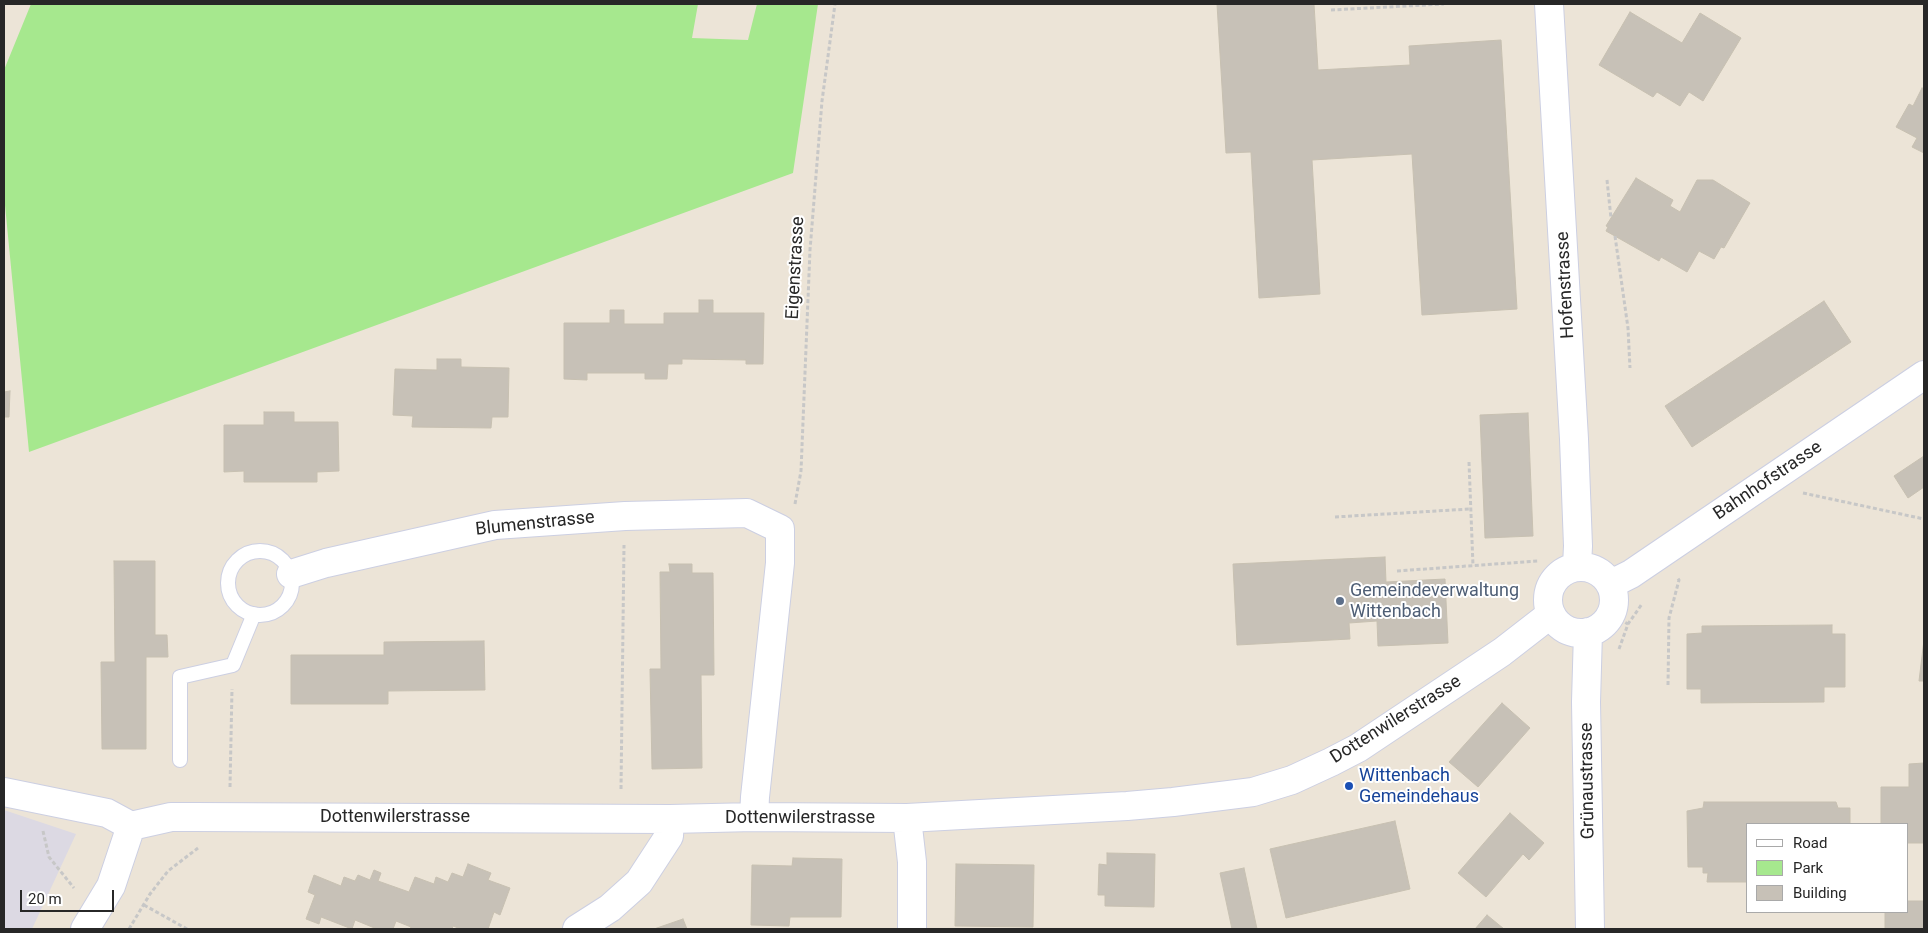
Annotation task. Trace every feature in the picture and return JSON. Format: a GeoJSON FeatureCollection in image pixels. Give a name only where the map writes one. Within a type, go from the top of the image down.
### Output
{"type":"FeatureCollection","features":[{"type":"Feature","properties":{"kind":"street","name":"Hofenstrasse"},"geometry":{"type":"LineString","coordinates":[[1549,4],[1574,430],[1577,566]]}},
{"type":"Feature","properties":{"kind":"street","name":"Bahnhofstrasse"},"geometry":{"type":"LineString","coordinates":[[1611,584],[1631,574],[1924,374]]}},
{"type":"Feature","properties":{"kind":"street","name":"Blumenstrasse"},"geometry":{"type":"LineString","coordinates":[[291,574],[326,563],[495,525],[624,516],[747,514],[780,530]]}},
{"type":"Feature","properties":{"kind":"street"},"geometry":{"type":"LineString","coordinates":[[754,817],[780,563],[780,530]]}},
{"type":"Feature","properties":{"kind":"street"},"geometry":{"type":"LineString","coordinates":[[1577,566],[1596,569],[1604,574],[1611,584],[1620,619],[1588,632],[1577,633],[1566,630],[1551,614],[1548,594],[1558,575],[1567,569],[1577,566]]}},
{"type":"Feature","properties":{"kind":"street","name":"Dottenwilerstrasse"},"geometry":{"type":"LineString","coordinates":[[131,826],[171,817],[907,818],[1127,806],[1253,792],[1292,780],[1358,748],[1502,652],[1551,614]]}},
{"type":"Feature","properties":{"kind":"street","name":"Grünaustrasse"},"geometry":{"type":"LineString","coordinates":[[1588,632],[1586,702],[1590,929]]}},
{"type":"Feature","properties":{"kind":"street"},"geometry":{"type":"LineString","coordinates":[[4,792],[107,813],[131,826],[111,886],[85,929]]}},
{"type":"Feature","properties":{"kind":"street"},"geometry":{"type":"LineString","coordinates":[[907,818],[912,862],[912,929]]}},
{"type":"Feature","properties":{"kind":"street"},"geometry":{"type":"LineString","coordinates":[[577,929],[610,908],[639,882],[669,836],[670,819]]}},
{"type":"Feature","properties":{"kind":"lane"},"geometry":{"type":"LineString","coordinates":[[260,551],[280,557],[287,565],[291,574],[292,585],[284,605],[275,612],[254,614],[236,604],[230,595],[228,585],[229,574],[241,558],[250,553],[260,551]]}},
{"type":"Feature","properties":{"kind":"lane"},"geometry":{"type":"LineString","coordinates":[[180,760],[180,677],[233,666],[254,614]]}},
{"type":"Feature","properties":{"kind":"path","name":"Eigenstrasse"},"geometry":{"type":"LineString","coordinates":[[780,530],[796,502],[801,471],[810,250],[822,101],[835,4]]}},
{"type":"Feature","properties":{"kind":"path"},"geometry":{"type":"LineString","coordinates":[[1331,10],[1444,4]]}},
{"type":"Feature","properties":{"kind":"path"},"geometry":{"type":"LineString","coordinates":[[1608,180],[1611,218]]}},
{"type":"Feature","properties":{"kind":"path"},"geometry":{"type":"LineString","coordinates":[[1615,236],[1628,328],[1630,368]]}},
{"type":"Feature","properties":{"kind":"path"},"geometry":{"type":"LineString","coordinates":[[1469,462],[1473,566]]}},
{"type":"Feature","properties":{"kind":"path"},"geometry":{"type":"LineString","coordinates":[[1798,492],[1924,519]]}},
{"type":"Feature","properties":{"kind":"path"},"geometry":{"type":"LineString","coordinates":[[1335,517],[1470,509]]}},
{"type":"Feature","properties":{"kind":"path"},"geometry":{"type":"LineString","coordinates":[[621,797],[624,516]]}},
{"type":"Feature","properties":{"kind":"path"},"geometry":{"type":"LineString","coordinates":[[1397,571],[1538,561]]}},
{"type":"Feature","properties":{"kind":"path"},"geometry":{"type":"LineString","coordinates":[[1668,685],[1669,618],[1678,580],[1674,571]]}},
{"type":"Feature","properties":{"kind":"path"},"geometry":{"type":"LineString","coordinates":[[230,795],[233,666]]}},
{"type":"Feature","properties":{"kind":"path"},"geometry":{"type":"LineString","coordinates":[[42,826],[49,857],[75,889]]}},
{"type":"Feature","properties":{"kind":"path"},"geometry":{"type":"LineString","coordinates":[[130,929],[150,894],[168,871],[193,850]]}},
{"type":"Feature","properties":{"kind":"path"},"geometry":{"type":"LineString","coordinates":[[144,905],[187,929]]}},
{"type":"Feature","properties":{"kind":"shaded area"},"geometry":{"type":"Polygon","coordinates":[[[4,810],[76,834],[32,929],[4,929],[4,810]]]}},
{"type":"Feature","properties":{"kind":"green space"},"geometry":{"type":"Polygon","coordinates":[[[31,4],[698,4],[692,38],[748,40],[757,4],[818,4],[793,173],[29,452],[4,195],[4,70],[31,4]]]}},
{"type":"Feature","properties":{"kind":"building"},"geometry":{"type":"Polygon","coordinates":[[[1217,4],[1314,4],[1318,70],[1410,65],[1409,46],[1501,40],[1517,309],[1422,315],[1412,154],[1312,160],[1320,294],[1259,298],[1251,152],[1226,153],[1217,4]]]}},
{"type":"Feature","properties":{"kind":"building"},"geometry":{"type":"Polygon","coordinates":[[[1630,12],[1682,43],[1700,13],[1741,38],[1703,101],[1689,92],[1680,106],[1657,92],[1653,97],[1599,65],[1630,12]]]}},
{"type":"Feature","properties":{"kind":"building"},"geometry":{"type":"Polygon","coordinates":[[[1922,88],[1924,89],[1924,153],[1912,147],[1917,138],[1896,127],[1909,104],[1913,106],[1922,88]]]}},
{"type":"Feature","properties":{"kind":"building"},"geometry":{"type":"Polygon","coordinates":[[[1636,178],[1673,200],[1670,206],[1680,212],[1697,180],[1713,180],[1750,203],[1724,248],[1721,247],[1714,259],[1699,251],[1687,272],[1661,257],[1659,261],[1606,231],[1608,227],[1606,226],[1636,178]]]}},
{"type":"Feature","properties":{"kind":"building"},"geometry":{"type":"Polygon","coordinates":[[[699,300],[713,300],[713,313],[764,313],[763,364],[746,364],[746,360],[682,359],[682,364],[668,364],[667,379],[645,379],[645,373],[587,373],[587,380],[564,379],[564,323],[610,323],[610,310],[624,310],[624,324],[664,324],[664,313],[699,313],[699,300]]]}},
{"type":"Feature","properties":{"kind":"building"},"geometry":{"type":"Polygon","coordinates":[[[1824,301],[1851,342],[1692,447],[1665,406],[1824,301]]]}},
{"type":"Feature","properties":{"kind":"building"},"geometry":{"type":"Polygon","coordinates":[[[437,359],[461,359],[461,367],[509,368],[508,417],[492,417],[491,428],[412,427],[413,416],[393,415],[395,369],[437,370],[437,359]]]}},
{"type":"Feature","properties":{"kind":"building"},"geometry":{"type":"Polygon","coordinates":[[[10,391],[9,417],[4,417],[4,392],[10,391]]]}},
{"type":"Feature","properties":{"kind":"building"},"geometry":{"type":"Polygon","coordinates":[[[264,412],[294,412],[294,422],[338,422],[339,471],[317,472],[317,482],[244,482],[244,471],[224,472],[224,425],[264,425],[264,412]]]}},
{"type":"Feature","properties":{"kind":"building"},"geometry":{"type":"Polygon","coordinates":[[[1528,413],[1533,536],[1485,538],[1480,415],[1528,413]]]}},
{"type":"Feature","properties":{"kind":"building"},"geometry":{"type":"Polygon","coordinates":[[[1924,456],[1924,487],[1908,498],[1894,476],[1924,456]]]}},
{"type":"Feature","properties":{"kind":"building","name":"Gemeindeverwaltung Wittenbach"},"geometry":{"type":"Polygon","coordinates":[[[1385,557],[1386,582],[1445,579],[1448,643],[1378,646],[1377,621],[1349,623],[1350,639],[1237,645],[1233,564],[1385,557]]]}},
{"type":"Feature","properties":{"kind":"building"},"geometry":{"type":"Polygon","coordinates":[[[114,561],[155,561],[155,635],[167,635],[168,657],[146,657],[146,749],[102,749],[101,662],[115,662],[114,561]]]}},
{"type":"Feature","properties":{"kind":"building"},"geometry":{"type":"Polygon","coordinates":[[[669,564],[692,564],[692,573],[713,573],[714,675],[701,675],[702,768],[652,769],[650,669],[661,669],[660,572],[670,572],[669,564]]]}},
{"type":"Feature","properties":{"kind":"building"},"geometry":{"type":"Polygon","coordinates":[[[1832,625],[1832,634],[1845,634],[1845,687],[1824,687],[1824,702],[1701,703],[1701,689],[1687,689],[1687,634],[1702,633],[1702,626],[1832,625]]]}},
{"type":"Feature","properties":{"kind":"building"},"geometry":{"type":"Polygon","coordinates":[[[1924,640],[1924,681],[1919,681],[1924,640]]]}},
{"type":"Feature","properties":{"kind":"building"},"geometry":{"type":"Polygon","coordinates":[[[484,641],[485,690],[388,691],[388,704],[291,704],[291,655],[384,655],[384,642],[484,641]]]}},
{"type":"Feature","properties":{"kind":"building"},"geometry":{"type":"Polygon","coordinates":[[[1502,703],[1530,728],[1478,787],[1449,762],[1502,703]]]}},
{"type":"Feature","properties":{"kind":"building"},"geometry":{"type":"Polygon","coordinates":[[[1924,763],[1924,843],[1908,843],[1908,823],[1881,823],[1881,787],[1909,787],[1909,764],[1924,763]]]}},
{"type":"Feature","properties":{"kind":"building"},"geometry":{"type":"Polygon","coordinates":[[[1704,802],[1836,802],[1838,808],[1850,808],[1850,823],[1746,823],[1746,882],[1707,882],[1708,873],[1703,873],[1703,867],[1688,867],[1687,811],[1703,808],[1704,802]]]}},
{"type":"Feature","properties":{"kind":"building"},"geometry":{"type":"Polygon","coordinates":[[[1510,813],[1544,843],[1529,860],[1523,854],[1486,897],[1458,873],[1510,813]]]}},
{"type":"Feature","properties":{"kind":"building"},"geometry":{"type":"Polygon","coordinates":[[[1395,821],[1410,889],[1286,918],[1270,849],[1395,821]]]}},
{"type":"Feature","properties":{"kind":"building"},"geometry":{"type":"Polygon","coordinates":[[[1107,853],[1155,854],[1154,907],[1105,906],[1105,895],[1098,895],[1099,864],[1107,865],[1107,853]]]}},
{"type":"Feature","properties":{"kind":"building"},"geometry":{"type":"Polygon","coordinates":[[[793,858],[842,859],[841,917],[790,917],[789,926],[751,925],[752,865],[792,866],[793,858]]]}},
{"type":"Feature","properties":{"kind":"building"},"geometry":{"type":"Polygon","coordinates":[[[468,864],[491,873],[488,880],[510,888],[500,915],[494,912],[488,929],[461,929],[453,926],[452,929],[410,929],[411,927],[396,921],[393,929],[377,929],[355,920],[352,929],[321,917],[319,924],[306,919],[315,895],[308,892],[314,875],[341,886],[344,877],[355,881],[358,875],[370,880],[374,870],[381,873],[378,881],[409,892],[415,877],[434,884],[436,877],[448,882],[452,873],[463,877],[468,864]]]}},
{"type":"Feature","properties":{"kind":"building"},"geometry":{"type":"Polygon","coordinates":[[[956,864],[1034,865],[1033,927],[955,926],[956,864]]]}},
{"type":"Feature","properties":{"kind":"building"},"geometry":{"type":"Polygon","coordinates":[[[1244,868],[1257,929],[1232,929],[1220,873],[1244,868]]]}},
{"type":"Feature","properties":{"kind":"building"},"geometry":{"type":"Polygon","coordinates":[[[1908,901],[1924,901],[1924,929],[1885,929],[1885,913],[1908,913],[1908,901]]]}},
{"type":"Feature","properties":{"kind":"building"},"geometry":{"type":"Polygon","coordinates":[[[1487,915],[1504,929],[1475,929],[1487,915]]]}},
{"type":"Feature","properties":{"kind":"building"},"geometry":{"type":"Polygon","coordinates":[[[683,919],[687,929],[654,929],[683,919]]]}},
{"type":"Feature","properties":{"kind":"place","name":"Gemeindeverwaltung Wittenbach"},"geometry":{"type":"Point","coordinates":[1340,601]}},
{"type":"Feature","properties":{"kind":"place","name":"Wittenbach Gemeindehaus"},"geometry":{"type":"Point","coordinates":[1349,786]}}]}
